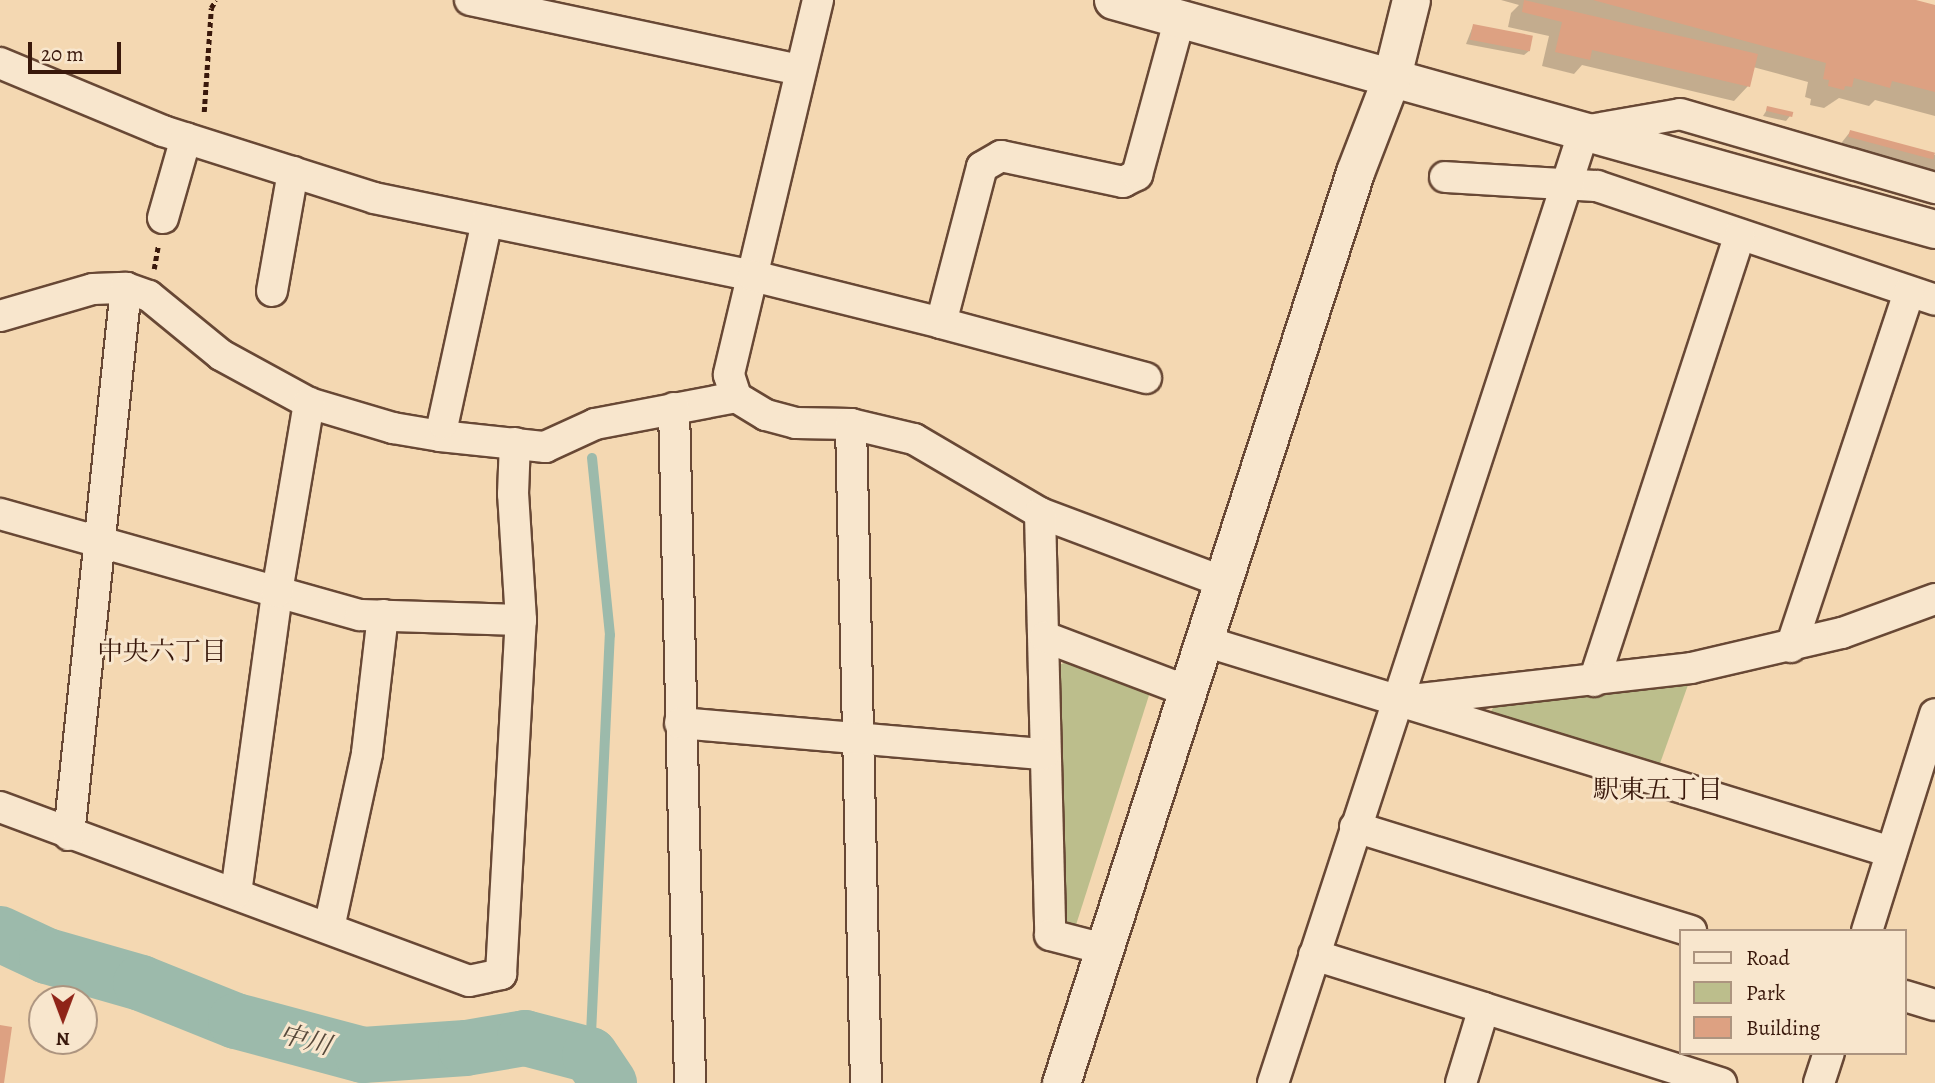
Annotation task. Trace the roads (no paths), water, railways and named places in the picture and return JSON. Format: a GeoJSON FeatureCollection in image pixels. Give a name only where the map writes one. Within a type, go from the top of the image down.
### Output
{"type":"FeatureCollection","features":[{"type":"Feature","properties":{"kind":"street"},"geometry":{"type":"LineString","coordinates":[[470,0],[800,70]]}},
{"type":"Feature","properties":{"kind":"street"},"geometry":{"type":"LineString","coordinates":[[736,397],[729,374],[818,0]]}},
{"type":"Feature","properties":{"kind":"street"},"geometry":{"type":"LineString","coordinates":[[1112,0],[1935,229]]}},
{"type":"Feature","properties":{"kind":"street"},"geometry":{"type":"LineString","coordinates":[[1061,1083],[1355,172],[1392,76],[1411,0]]}},
{"type":"Feature","properties":{"kind":"street"},"geometry":{"type":"LineString","coordinates":[[941,323],[982,167],[1001,156],[1123,182],[1137,175],[1180,18]]}},
{"type":"Feature","properties":{"kind":"street"},"geometry":{"type":"LineString","coordinates":[[0,63],[194,141],[374,198],[753,276],[1146,378]]}},
{"type":"Feature","properties":{"kind":"street"},"geometry":{"type":"LineString","coordinates":[[1584,131],[1680,114],[1935,188]]}},
{"type":"Feature","properties":{"kind":"street"},"geometry":{"type":"LineString","coordinates":[[1273,1083],[1354,827],[1584,131]]}},
{"type":"Feature","properties":{"kind":"street"},"geometry":{"type":"LineString","coordinates":[[163,218],[194,141]]}},
{"type":"Feature","properties":{"kind":"street"},"geometry":{"type":"LineString","coordinates":[[272,291],[293,172]]}},
{"type":"Feature","properties":{"kind":"street"},"geometry":{"type":"LineString","coordinates":[[1445,177],[1597,187],[1922,296],[1791,647]]}},
{"type":"Feature","properties":{"kind":"street"},"geometry":{"type":"LineString","coordinates":[[443,423],[487,222]]}},
{"type":"Feature","properties":{"kind":"street"},"geometry":{"type":"LineString","coordinates":[[1594,681],[1740,235]]}},
{"type":"Feature","properties":{"kind":"street"},"geometry":{"type":"LineString","coordinates":[[0,316],[93,289],[137,292],[221,355],[309,403],[393,428],[545,447],[595,424],[736,397],[766,415],[796,423],[851,424],[914,439],[1040,513],[1224,582]]}},
{"type":"Feature","properties":{"kind":"street"},"geometry":{"type":"LineString","coordinates":[[69,835],[97,542],[137,292]]}},
{"type":"Feature","properties":{"kind":"street"},"geometry":{"type":"LineString","coordinates":[[236,893],[277,592],[309,403]]}},
{"type":"Feature","properties":{"kind":"street"},"geometry":{"type":"LineString","coordinates":[[674,408],[690,1083]]}},
{"type":"Feature","properties":{"kind":"street"},"geometry":{"type":"LineString","coordinates":[[851,424],[866,1083]]}},
{"type":"Feature","properties":{"kind":"street"},"geometry":{"type":"LineString","coordinates":[[0,807],[69,835],[236,893],[468,981],[501,974],[521,620],[513,494],[515,443]]}},
{"type":"Feature","properties":{"kind":"street"},"geometry":{"type":"LineString","coordinates":[[1040,513],[1050,935],[1104,949]]}},
{"type":"Feature","properties":{"kind":"street"},"geometry":{"type":"LineString","coordinates":[[0,514],[360,615],[521,620]]}},
{"type":"Feature","properties":{"kind":"street"},"geometry":{"type":"LineString","coordinates":[[1396,701],[1594,681],[1691,668],[1791,647],[1935,599]]}},
{"type":"Feature","properties":{"kind":"street"},"geometry":{"type":"LineString","coordinates":[[329,928],[367,753],[383,615]]}},
{"type":"Feature","properties":{"kind":"street"},"geometry":{"type":"LineString","coordinates":[[1045,637],[1187,691]]}},
{"type":"Feature","properties":{"kind":"street"},"geometry":{"type":"LineString","coordinates":[[1204,641],[1891,852]]}},
{"type":"Feature","properties":{"kind":"street"},"geometry":{"type":"LineString","coordinates":[[1868,929],[1935,715]]}},
{"type":"Feature","properties":{"kind":"street"},"geometry":{"type":"LineString","coordinates":[[680,723],[1044,754]]}},
{"type":"Feature","properties":{"kind":"street"},"geometry":{"type":"LineString","coordinates":[[1354,827],[1685,929]]}},
{"type":"Feature","properties":{"kind":"street"},"geometry":{"type":"LineString","coordinates":[[1314,955],[1484,1008],[1648,1072],[1721,1083]]}},
{"type":"Feature","properties":{"kind":"street"},"geometry":{"type":"LineString","coordinates":[[1907,997],[1935,1005]]}},
{"type":"Feature","properties":{"kind":"street"},"geometry":{"type":"LineString","coordinates":[[1461,1083],[1484,1008]]}},
{"type":"Feature","properties":{"kind":"street"},"geometry":{"type":"LineString","coordinates":[[1819,1083],[1828,1055]]}},
{"type":"Feature","properties":{"kind":"waterway"},"geometry":{"type":"LineString","coordinates":[[590,1055],[610,635],[592,458]]}},
{"type":"Feature","properties":{"kind":"waterway","name":"中川"},"geometry":{"type":"LineString","coordinates":[[0,934],[47,956],[141,983],[236,1021],[363,1055],[466,1048],[525,1038],[590,1055],[609,1083]]}},
{"type":"Feature","properties":{"kind":"district","name":"中央六丁目"},"geometry":{"type":"Point","coordinates":[162,652]}},
{"type":"Feature","properties":{"kind":"district","name":"駅東五丁目"},"geometry":{"type":"Point","coordinates":[1658,790]}}]}
